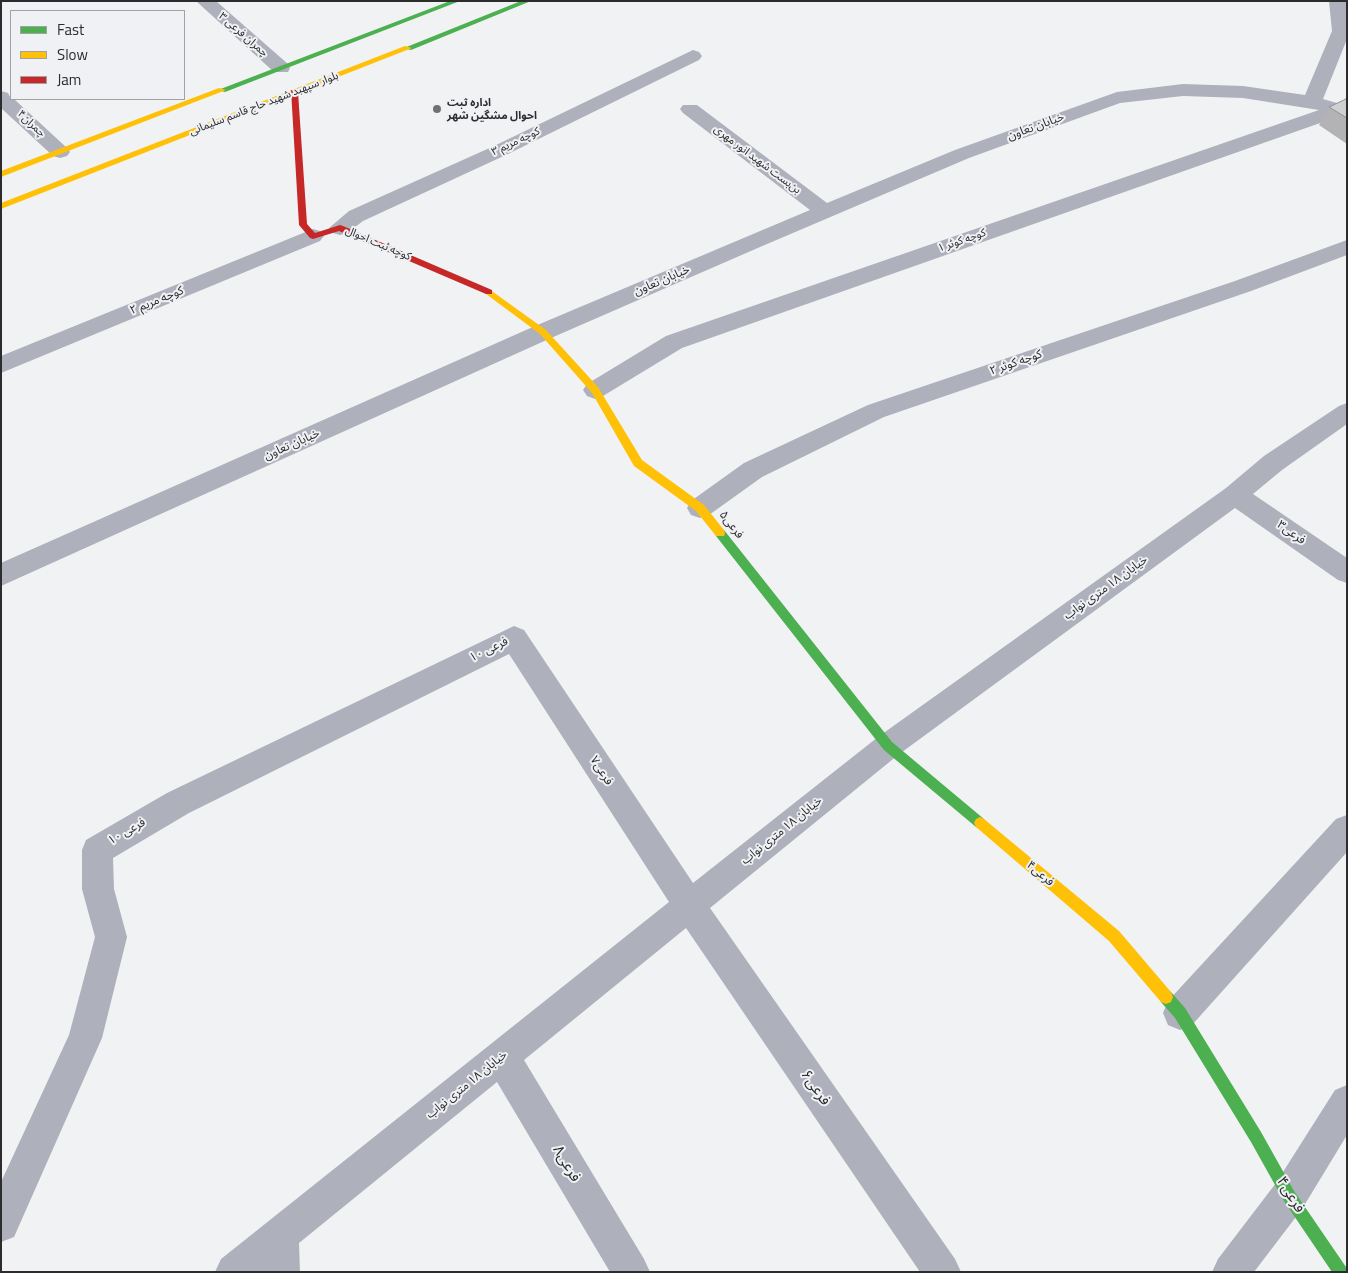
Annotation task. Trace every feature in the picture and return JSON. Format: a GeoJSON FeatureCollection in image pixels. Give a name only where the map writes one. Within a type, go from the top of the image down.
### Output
{"type":"FeatureCollection","features":[{"type":"Feature","properties":{"kind":"street","name":"چمران فرعی ۳"},"geometry":{"type":"LineString","coordinates":[[205,1],[281,68]]}},
{"type":"Feature","properties":{"kind":"street"},"geometry":{"type":"LineString","coordinates":[[1,174],[457,1]]}},
{"type":"Feature","properties":{"kind":"street","name":"بلوار سپهبد شهید حاج قاسم سلیمانی"},"geometry":{"type":"LineString","coordinates":[[1,206],[528,1]]}},
{"type":"Feature","properties":{"kind":"street"},"geometry":{"type":"LineString","coordinates":[[1312,102],[1341,31],[1338,1]]}},
{"type":"Feature","properties":{"kind":"street","name":"کوچه مریم ۳"},"geometry":{"type":"LineString","coordinates":[[340,228],[356,216],[510,145],[693,56]]}},
{"type":"Feature","properties":{"kind":"street","name":"خیابان تعاون"},"geometry":{"type":"LineString","coordinates":[[1,575],[542,332],[962,154],[1116,98],[1183,90],[1243,92],[1312,102],[1342,111]]}},
{"type":"Feature","properties":{"kind":"street"},"geometry":{"type":"LineString","coordinates":[[294,92],[303,225],[313,236]]}},
{"type":"Feature","properties":{"kind":"street","name":"چمران۴"},"geometry":{"type":"LineString","coordinates":[[1,97],[60,152]]}},
{"type":"Feature","properties":{"kind":"street","name":"بن‌بست شهید انور مهری"},"geometry":{"type":"LineString","coordinates":[[690,109],[825,211]]}},
{"type":"Feature","properties":{"kind":"street","name":"کوچه کوثر ۱"},"geometry":{"type":"LineString","coordinates":[[595,390],[674,342],[1342,111]]}},
{"type":"Feature","properties":{"kind":"street","name":"کوچه ثبت احوال"},"geometry":{"type":"LineString","coordinates":[[313,236],[340,228],[486,290],[542,332]]}},
{"type":"Feature","properties":{"kind":"street","name":"کوچه مریم ۲"},"geometry":{"type":"LineString","coordinates":[[1,365],[313,236]]}},
{"type":"Feature","properties":{"kind":"street","name":"کوچه کوثر ۲"},"geometry":{"type":"LineString","coordinates":[[700,508],[753,470],[876,411],[1243,286],[1347,247]]}},
{"type":"Feature","properties":{"kind":"street","name":"فرعی۵"},"geometry":{"type":"LineString","coordinates":[[542,332],[595,390],[638,463],[700,508],[888,746]]}},
{"type":"Feature","properties":{"kind":"street","name":"خیابان ۱۸ متری نواب"},"geometry":{"type":"LineString","coordinates":[[234,1272],[888,746],[1235,495],[1273,463],[1347,412]]}},
{"type":"Feature","properties":{"kind":"street","name":"فرعی۳"},"geometry":{"type":"LineString","coordinates":[[1235,495],[1347,572]]}},
{"type":"Feature","properties":{"kind":"street","name":"فرعی۷"},"geometry":{"type":"LineString","coordinates":[[514,638],[689,905]]}},
{"type":"Feature","properties":{"kind":"street","name":"فرعی ۱۰"},"geometry":{"type":"LineString","coordinates":[[1,1224],[85,1038],[111,937],[98,889],[97,850],[178,803],[514,638]]}},
{"type":"Feature","properties":{"kind":"street","name":"فرعی۴"},"geometry":{"type":"LineString","coordinates":[[888,746],[1114,936],[1180,1012],[1256,1137],[1289,1196],[1341,1272]]}},
{"type":"Feature","properties":{"kind":"street"},"geometry":{"type":"LineString","coordinates":[[1180,1012],[1347,828]]}},
{"type":"Feature","properties":{"kind":"street","name":"فرعی۶"},"geometry":{"type":"LineString","coordinates":[[689,905],[942,1272]]}},
{"type":"Feature","properties":{"kind":"street","name":"فرعی۸"},"geometry":{"type":"LineString","coordinates":[[502,1056],[631,1272]]}},
{"type":"Feature","properties":{"kind":"street"},"geometry":{"type":"LineString","coordinates":[[1231,1272],[1289,1196],[1347,1102]]}},
{"type":"Feature","properties":{"kind":"street"},"geometry":{"type":"LineString","coordinates":[[280,1236],[282,1272]]}},
{"type":"Feature","properties":{"kind":"building"},"geometry":{"type":"Polygon","coordinates":[[[1347,99],[1347,118],[1329,107],[1347,99]]]}},
{"type":"Feature","properties":{"kind":"traffic: fast"},"geometry":{"type":"LineString","coordinates":[[222,90],[457,1]]}},
{"type":"Feature","properties":{"kind":"traffic: fast"},"geometry":{"type":"LineString","coordinates":[[408,48],[528,1]]}},
{"type":"Feature","properties":{"kind":"traffic: fast"},"geometry":{"type":"LineString","coordinates":[[720,533],[888,746],[980,823]]}},
{"type":"Feature","properties":{"kind":"traffic: fast"},"geometry":{"type":"LineString","coordinates":[[1166,997],[1180,1013],[1256,1137],[1289,1196],[1341,1272]]}},
{"type":"Feature","properties":{"kind":"traffic: slow"},"geometry":{"type":"LineString","coordinates":[[1,206],[408,48]]}},
{"type":"Feature","properties":{"kind":"traffic: slow"},"geometry":{"type":"LineString","coordinates":[[1,174],[222,90]]}},
{"type":"Feature","properties":{"kind":"traffic: slow"},"geometry":{"type":"LineString","coordinates":[[489,292],[543,332],[595,390],[638,463],[700,508],[720,533]]}},
{"type":"Feature","properties":{"kind":"traffic: slow"},"geometry":{"type":"LineString","coordinates":[[980,823],[1114,936],[1166,997]]}},
{"type":"Feature","properties":{"kind":"traffic: jam"},"geometry":{"type":"LineString","coordinates":[[294,92],[303,225],[313,236],[340,228],[489,292]]}},
{"type":"Feature","properties":{"kind":"place","name":"اداره ثبت احوال مشگین شهر"},"geometry":{"type":"Point","coordinates":[437,109]}}]}
